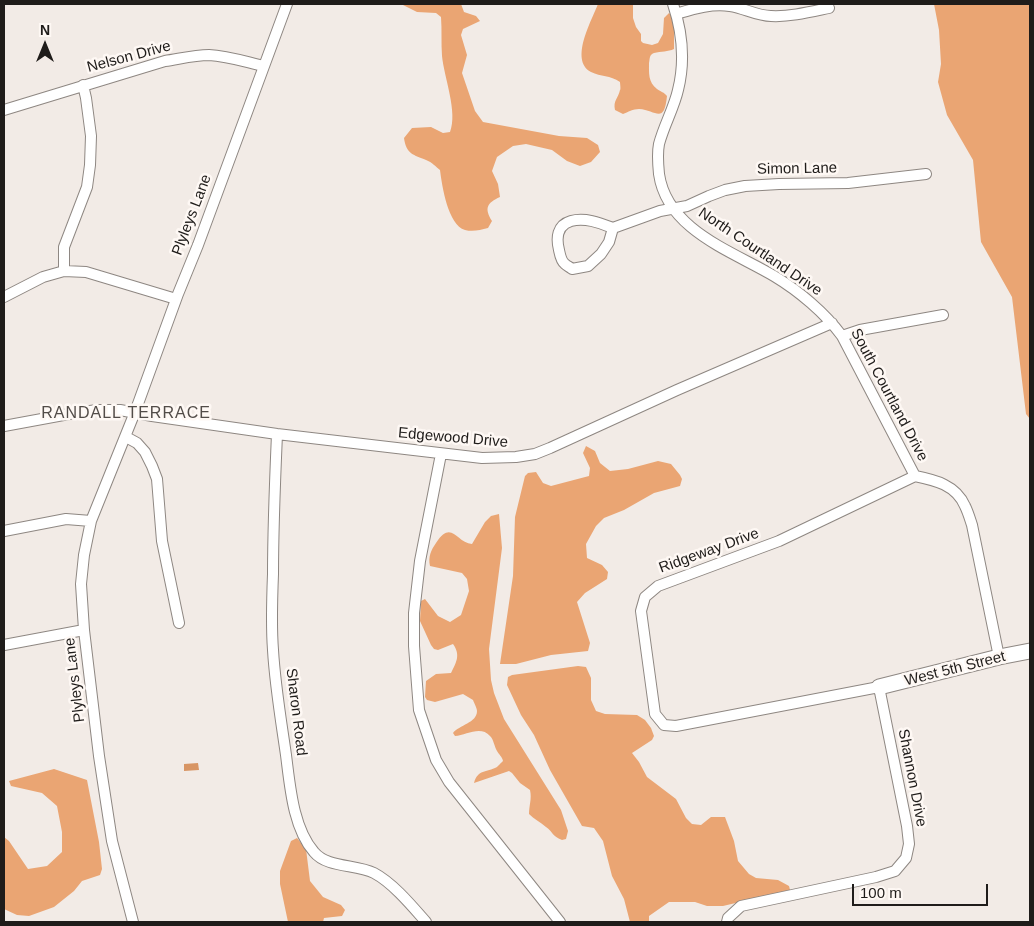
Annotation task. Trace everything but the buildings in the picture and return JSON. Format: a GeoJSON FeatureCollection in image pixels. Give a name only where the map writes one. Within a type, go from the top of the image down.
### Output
{"type":"FeatureCollection","features":[{"type":"Feature","properties":{"kind":"street","name":"Plyleys Lane"},"geometry":{"type":"LineString","coordinates":[[133,922],[111,834],[99,756],[84,630],[81,584],[84,555],[91,521],[126,437],[287,4]]}},
{"type":"Feature","properties":{"kind":"street","name":"North Courtland Drive"},"geometry":{"type":"LineString","coordinates":[[672,4],[676,14],[682,50],[682,72],[678,90],[659,143],[657,159],[662,190],[673,208],[689,225],[711,242],[774,277],[818,309],[832,323]]}},
{"type":"Feature","properties":{"kind":"street"},"geometry":{"type":"LineString","coordinates":[[676,14],[718,6],[729,6],[768,16],[797,14],[829,8]]}},
{"type":"Feature","properties":{"kind":"street","name":"Nelson Drive"},"geometry":{"type":"LineString","coordinates":[[4,110],[83,85],[187,57],[208,55],[228,57],[264,66]]}},
{"type":"Feature","properties":{"kind":"street"},"geometry":{"type":"LineString","coordinates":[[64,271],[64,247],[87,187],[90,165],[91,136],[83,85]]}},
{"type":"Feature","properties":{"kind":"street","name":"Simon Lane"},"geometry":{"type":"LineString","coordinates":[[613,228],[660,211],[687,206],[725,190],[745,186],[848,183],[926,174]]}},
{"type":"Feature","properties":{"kind":"street"},"geometry":{"type":"LineString","coordinates":[[572,220],[583,220],[598,222],[613,228],[609,242],[601,254],[588,266],[572,269],[560,257],[557,236],[559,229],[564,223],[572,220]]}},
{"type":"Feature","properties":{"kind":"street"},"geometry":{"type":"LineString","coordinates":[[4,296],[42,277],[64,271],[86,272],[176,299]]}},
{"type":"Feature","properties":{"kind":"street"},"geometry":{"type":"LineString","coordinates":[[842,336],[860,330],[943,315]]}},
{"type":"Feature","properties":{"kind":"street","name":"South Courtland Drive"},"geometry":{"type":"LineString","coordinates":[[832,323],[842,336],[915,476],[935,480],[954,490],[965,504],[972,525],[999,657]]}},
{"type":"Feature","properties":{"kind":"street","name":"Edgewood Drive"},"geometry":{"type":"LineString","coordinates":[[4,426],[97,410],[120,410],[277,434],[441,454],[482,458],[516,458],[535,454],[832,323]]}},
{"type":"Feature","properties":{"kind":"street","name":"Sharon Road"},"geometry":{"type":"LineString","coordinates":[[277,434],[273,501],[273,649],[291,792],[296,816],[306,841],[315,854],[326,861],[357,867],[373,873],[400,894],[426,922]]}},
{"type":"Feature","properties":{"kind":"street"},"geometry":{"type":"LineString","coordinates":[[126,437],[145,452],[157,479],[162,541],[179,623]]}},
{"type":"Feature","properties":{"kind":"street"},"geometry":{"type":"LineString","coordinates":[[441,454],[420,561],[414,613],[414,646],[419,710],[436,760],[450,782],[560,922]]}},
{"type":"Feature","properties":{"kind":"street","name":"Ridgeway Drive"},"geometry":{"type":"LineString","coordinates":[[880,687],[676,726],[664,726],[655,714],[641,611],[645,597],[658,586],[779,541],[915,476]]}},
{"type":"Feature","properties":{"kind":"street"},"geometry":{"type":"LineString","coordinates":[[4,531],[66,519],[91,521]]}},
{"type":"Feature","properties":{"kind":"street"},"geometry":{"type":"LineString","coordinates":[[4,646],[84,630]]}},
{"type":"Feature","properties":{"kind":"street","name":"West 5th Street"},"geometry":{"type":"LineString","coordinates":[[880,687],[1030,651]]}},
{"type":"Feature","properties":{"kind":"street","name":"Shannon Drive"},"geometry":{"type":"LineString","coordinates":[[727,922],[728,918],[741,906],[876,877],[895,871],[906,858],[909,844],[907,826],[880,687]]}},
{"type":"Feature","properties":{"kind":"shaded area"},"geometry":{"type":"Polygon","coordinates":[[[401,4],[461,4],[464,12],[476,16],[480,21],[463,29],[461,35],[467,55],[462,73],[475,111],[483,122],[559,136],[587,138],[598,145],[600,152],[591,162],[580,166],[567,161],[552,150],[526,144],[513,146],[497,157],[492,171],[498,184],[500,197],[492,201],[488,206],[488,213],[492,221],[488,228],[471,231],[459,227],[454,221],[447,204],[440,170],[430,162],[411,153],[404,138],[412,128],[431,127],[443,133],[450,132],[452,105],[442,56],[441,17],[436,13],[417,12],[401,4]]]}},
{"type":"Feature","properties":{"kind":"shaded area"},"geometry":{"type":"Polygon","coordinates":[[[598,4],[633,4],[633,18],[641,34],[641,41],[652,45],[658,43],[663,34],[664,18],[669,13],[674,19],[674,49],[652,54],[649,63],[652,83],[667,96],[666,105],[661,113],[658,114],[639,109],[623,114],[615,110],[620,82],[591,72],[585,66],[582,59],[582,49],[587,29],[598,4]]]}},
{"type":"Feature","properties":{"kind":"shaded area"},"geometry":{"type":"Polygon","coordinates":[[[934,4],[1030,4],[1030,419],[1026,414],[1012,297],[981,242],[973,160],[947,115],[938,82],[941,64],[939,30],[934,4]]]}},
{"type":"Feature","properties":{"kind":"shaded area"},"geometry":{"type":"Polygon","coordinates":[[[586,446],[595,451],[600,463],[610,471],[628,469],[658,461],[671,464],[682,479],[680,486],[654,493],[624,510],[604,518],[596,526],[586,544],[587,558],[602,565],[608,572],[607,579],[585,593],[577,602],[590,643],[588,651],[551,655],[516,664],[500,664],[513,576],[515,517],[525,476],[528,473],[536,472],[543,483],[551,486],[589,476],[590,468],[583,453],[586,446]]]}},
{"type":"Feature","properties":{"kind":"shaded area"},"geometry":{"type":"Polygon","coordinates":[[[499,514],[502,548],[489,649],[491,680],[504,719],[561,810],[568,831],[566,839],[562,840],[529,814],[530,790],[520,783],[509,771],[474,783],[480,773],[497,767],[503,761],[492,739],[486,733],[478,731],[455,736],[453,733],[471,721],[476,715],[477,710],[473,700],[463,694],[435,702],[427,700],[425,697],[426,681],[436,674],[451,673],[456,662],[457,652],[453,644],[438,650],[434,649],[431,645],[420,621],[421,601],[425,599],[438,616],[450,622],[461,615],[469,591],[467,579],[462,573],[430,566],[431,551],[441,536],[446,533],[454,534],[467,543],[472,544],[485,522],[491,516],[499,514]]]}},
{"type":"Feature","properties":{"kind":"shaded area"},"geometry":{"type":"Polygon","coordinates":[[[578,666],[586,667],[591,678],[591,700],[596,711],[605,714],[637,715],[645,720],[651,728],[654,736],[652,740],[632,753],[647,777],[676,799],[686,818],[692,824],[701,825],[711,817],[725,817],[734,841],[738,861],[749,874],[756,878],[778,880],[789,886],[790,890],[723,906],[707,906],[695,902],[669,902],[649,916],[649,922],[630,922],[624,899],[612,876],[603,841],[594,828],[582,826],[550,770],[534,735],[521,715],[507,685],[508,677],[512,675],[578,666]]]}},
{"type":"Feature","properties":{"kind":"shaded area"},"geometry":{"type":"Polygon","coordinates":[[[198,763],[199,770],[184,771],[184,764],[198,763]]]}},
{"type":"Feature","properties":{"kind":"shaded area"},"geometry":{"type":"Polygon","coordinates":[[[54,769],[87,780],[99,842],[102,869],[100,875],[82,881],[74,891],[54,907],[29,916],[17,915],[4,909],[4,837],[9,841],[28,869],[47,866],[62,852],[62,832],[57,806],[42,793],[11,786],[9,781],[54,769]]]}},
{"type":"Feature","properties":{"kind":"shaded area"},"geometry":{"type":"Polygon","coordinates":[[[297,838],[306,849],[310,881],[323,897],[341,905],[345,910],[342,916],[324,918],[323,922],[288,922],[280,884],[280,871],[291,841],[297,838]]]}},
{"type":"Feature","properties":{"kind":"district","name":"RANDALL TERRACE"},"geometry":{"type":"Point","coordinates":[126,414]}}]}
